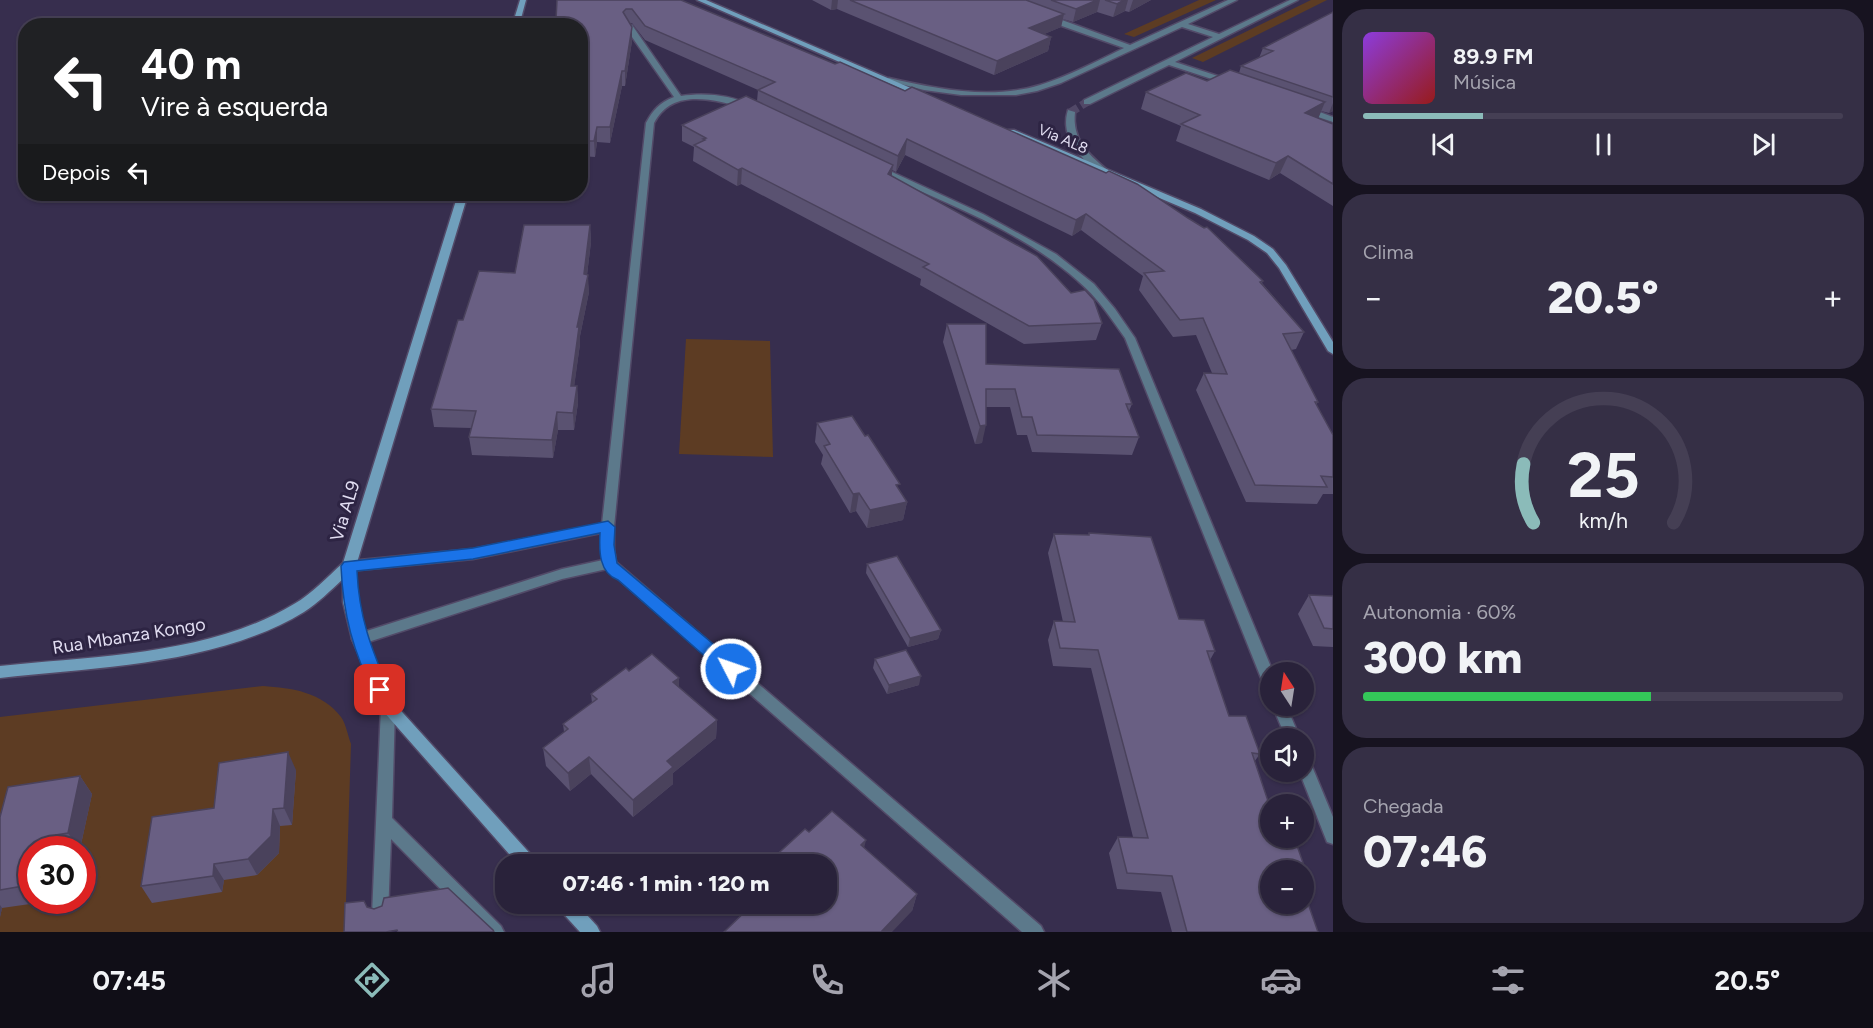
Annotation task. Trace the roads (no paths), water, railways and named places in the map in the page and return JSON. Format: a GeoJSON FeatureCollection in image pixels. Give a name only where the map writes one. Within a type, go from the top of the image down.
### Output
{"type":"FeatureCollection","features":[{"type":"Feature","properties":{"kind":"street"},"geometry":{"type":"LineString","coordinates":[[517,18],[523,0]]}},
{"type":"Feature","properties":{"kind":"street"},"geometry":{"type":"LineString","coordinates":[[700,0],[932,98]]}},
{"type":"Feature","properties":{"kind":"street"},"geometry":{"type":"LineString","coordinates":[[889,80],[942,90],[981,93],[1019,92],[1035,89],[1184,25],[1234,0]]}},
{"type":"Feature","properties":{"kind":"street"},"geometry":{"type":"LineString","coordinates":[[1087,102],[1295,0]]}},
{"type":"Feature","properties":{"kind":"street"},"geometry":{"type":"LineString","coordinates":[[1040,15],[1131,48]]}},
{"type":"Feature","properties":{"kind":"street"},"geometry":{"type":"LineString","coordinates":[[1184,25],[1220,37]]}},
{"type":"Feature","properties":{"kind":"street"},"geometry":{"type":"LineString","coordinates":[[629,27],[679,99]]}},
{"type":"Feature","properties":{"kind":"street"},"geometry":{"type":"LineString","coordinates":[[1169,62],[1235,85]]}},
{"type":"Feature","properties":{"kind":"street"},"geometry":{"type":"LineString","coordinates":[[756,111],[728,100],[679,99],[660,108],[653,115],[650,123],[608,527],[609,564],[617,574],[624,576],[1035,932]]}},
{"type":"Feature","properties":{"kind":"street"},"geometry":{"type":"LineString","coordinates":[[1300,108],[1333,120]]}},
{"type":"Feature","properties":{"kind":"street"},"geometry":{"type":"LineString","coordinates":[[1071,111],[1069,123],[1075,144],[1103,171]]}},
{"type":"Feature","properties":{"kind":"street","name":"Via AL8"},"geometry":{"type":"LineString","coordinates":[[1007,130],[1225,223],[1251,237],[1270,251],[1282,267],[1333,351]]}},
{"type":"Feature","properties":{"kind":"street"},"geometry":{"type":"LineString","coordinates":[[863,162],[1034,244],[1076,273],[1106,304],[1130,338],[1261,662]]}},
{"type":"Feature","properties":{"kind":"street","name":"Via AL9"},"geometry":{"type":"LineString","coordinates":[[461,201],[349,566],[350,602],[359,639],[387,707],[520,854]]}},
{"type":"Feature","properties":{"kind":"street"},"geometry":{"type":"LineString","coordinates":[[349,566],[473,554],[608,527]]}},
{"type":"Feature","properties":{"kind":"street"},"geometry":{"type":"LineString","coordinates":[[359,639],[562,574],[609,564]]}},
{"type":"Feature","properties":{"kind":"street","name":"Rua Mbanza Kongo"},"geometry":{"type":"LineString","coordinates":[[0,672],[185,650],[255,630],[300,607],[349,566]]}},
{"type":"Feature","properties":{"kind":"street"},"geometry":{"type":"LineString","coordinates":[[380,915],[387,707]]}},
{"type":"Feature","properties":{"kind":"street"},"geometry":{"type":"LineString","coordinates":[[1311,782],[1333,837]]}},
{"type":"Feature","properties":{"kind":"street"},"geometry":{"type":"LineString","coordinates":[[383,820],[495,932]]}},
{"type":"Feature","properties":{"kind":"street"},"geometry":{"type":"LineString","coordinates":[[574,914],[591,932]]}},
{"type":"Feature","properties":{"kind":"tunnel"},"geometry":{"type":"LineString","coordinates":[[1071,112],[1087,102]]}}]}
